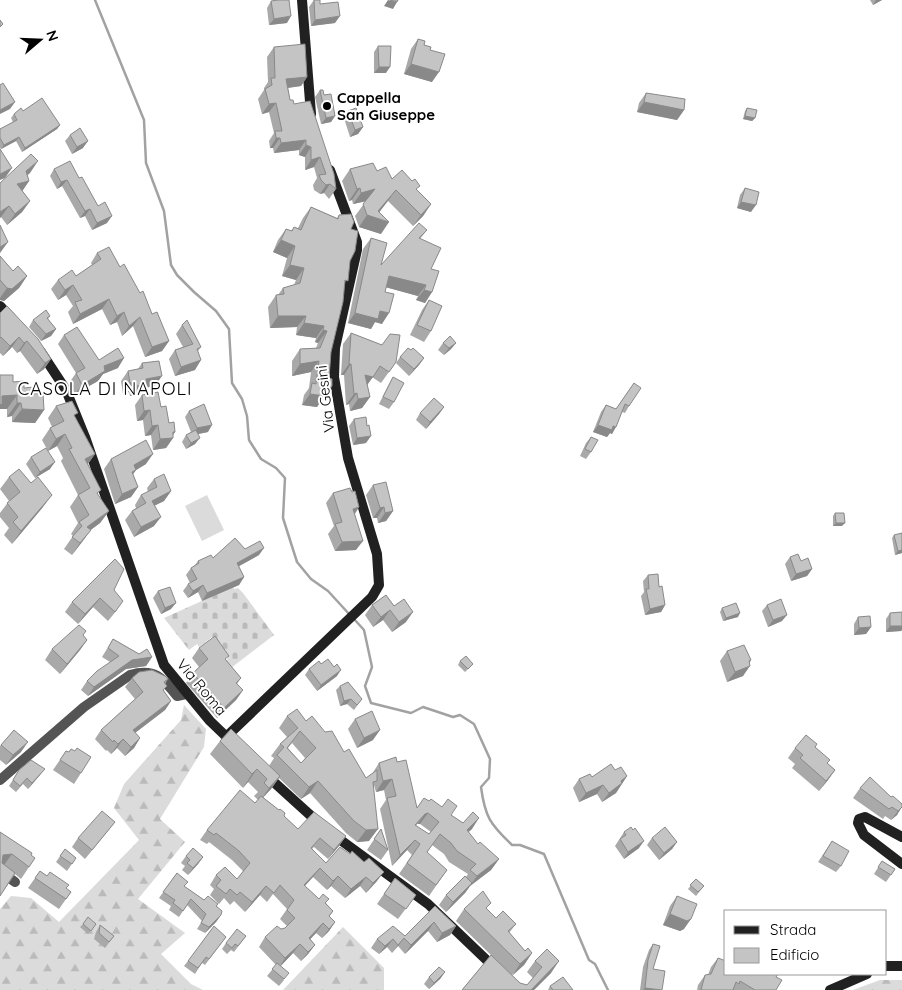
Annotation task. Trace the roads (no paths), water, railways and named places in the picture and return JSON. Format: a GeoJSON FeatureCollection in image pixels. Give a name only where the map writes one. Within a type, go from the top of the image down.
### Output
{"type":"FeatureCollection","features":[{"type":"Feature","properties":{"kind":"street"},"geometry":{"type":"LineString","coordinates":[[302,0],[308,94],[315,128]]}},
{"type":"Feature","properties":{"kind":"street","name":"Via Gesini"},"geometry":{"type":"LineString","coordinates":[[226,737],[327,642],[372,596],[379,584],[377,554],[348,458],[334,378],[335,348],[351,279],[356,242],[326,159]]}},
{"type":"Feature","properties":{"kind":"street"},"geometry":{"type":"LineString","coordinates":[[0,306],[16,324]]}},
{"type":"Feature","properties":{"kind":"street","name":"Via Roma"},"geometry":{"type":"LineString","coordinates":[[36,345],[58,375],[71,401],[164,665],[186,694],[240,750]]}},
{"type":"Feature","properties":{"kind":"street"},"geometry":{"type":"LineString","coordinates":[[0,780],[84,707],[130,675],[137,673],[158,674],[177,696],[186,694]]}},
{"type":"Feature","properties":{"kind":"street"},"geometry":{"type":"LineString","coordinates":[[260,770],[316,822],[428,904],[503,976]]}},
{"type":"Feature","properties":{"kind":"street"},"geometry":{"type":"LineString","coordinates":[[902,837],[875,821],[865,817],[859,819],[858,823],[864,835],[902,864]]}},
{"type":"Feature","properties":{"kind":"street"},"geometry":{"type":"LineString","coordinates":[[0,872],[15,882]]}},
{"type":"Feature","properties":{"kind":"street"},"geometry":{"type":"LineString","coordinates":[[887,966],[902,966]]}},
{"type":"Feature","properties":{"kind":"street"},"geometry":{"type":"LineString","coordinates":[[830,990],[864,975]]}},
{"type":"Feature","properties":{"kind":"waterway"},"geometry":{"type":"LineString","coordinates":[[95,0],[144,120],[146,163],[164,211],[171,265],[177,275],[216,311],[229,329],[232,383],[242,399],[247,416],[249,440],[261,459],[276,468],[285,478],[283,518],[297,562],[311,579],[328,591],[350,615]]}},
{"type":"Feature","properties":{"kind":"waterway"},"geometry":{"type":"LineString","coordinates":[[354,619],[364,630],[372,667],[365,686],[371,703],[411,713],[423,707],[453,717],[460,715],[474,724],[490,759],[489,778],[481,787],[484,806],[490,819],[498,831],[512,845],[520,845],[544,854],[589,960],[595,964],[608,990]]}},
{"type":"Feature","properties":{"kind":"place","name":"Cappella San Giuseppe"},"geometry":{"type":"Point","coordinates":[327,106]}},
{"type":"Feature","properties":{"kind":"district","name":"CASOLA DI NAPOLI"},"geometry":{"type":"Point","coordinates":[105,388]}}]}
